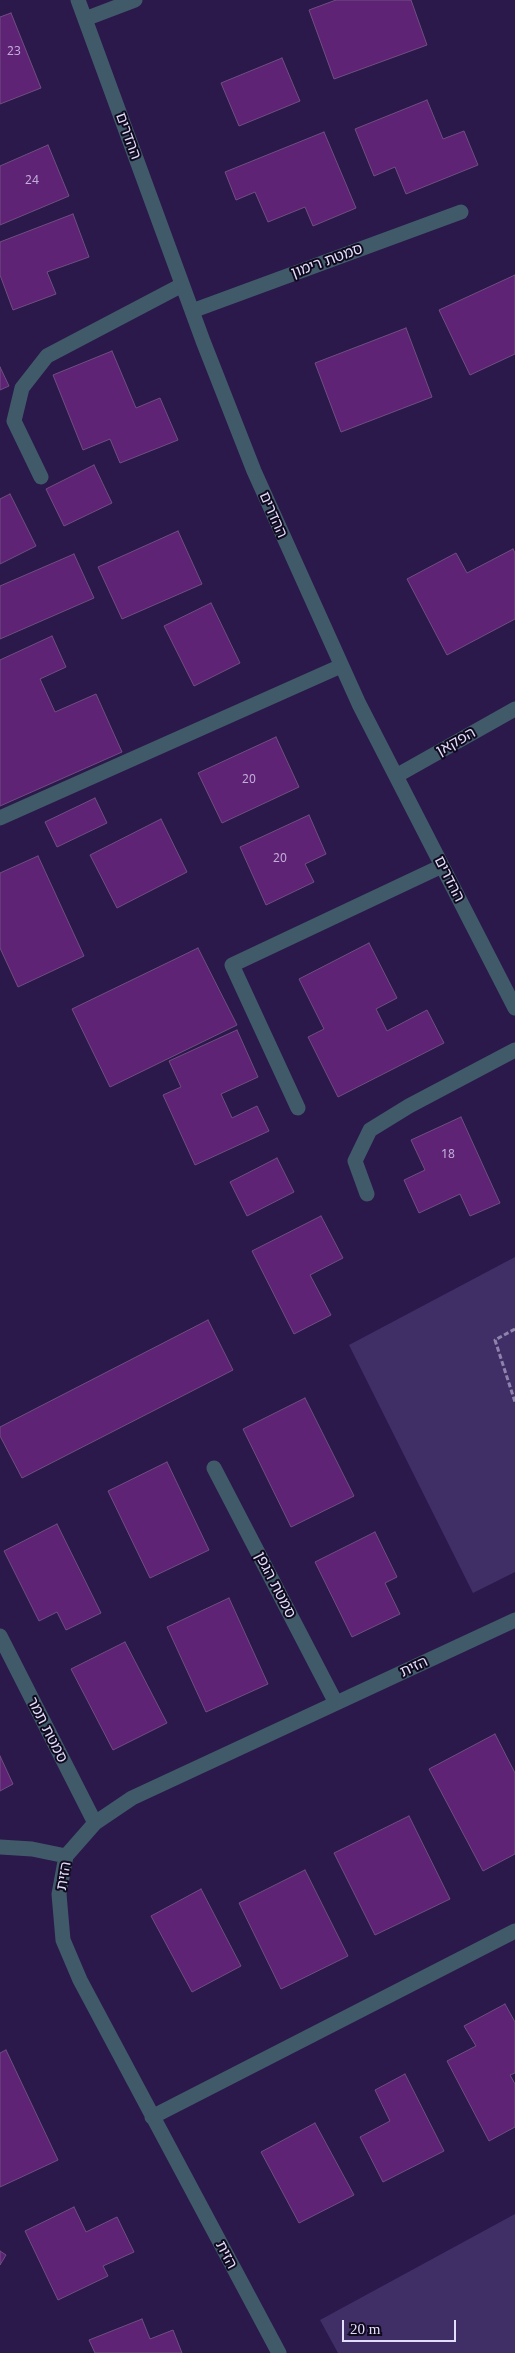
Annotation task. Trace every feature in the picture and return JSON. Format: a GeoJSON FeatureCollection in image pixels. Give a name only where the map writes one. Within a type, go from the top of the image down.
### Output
{"type":"FeatureCollection","features":[{"type":"Feature","properties":{"kind":"street","name":"ההדרים"},"geometry":{"type":"LineString","coordinates":[[78,0],[182,285],[254,471],[341,666],[515,1008]]}},
{"type":"Feature","properties":{"kind":"street"},"geometry":{"type":"LineString","coordinates":[[85,18],[135,0]]}},
{"type":"Feature","properties":{"kind":"street","name":"סמטת רימון"},"geometry":{"type":"LineString","coordinates":[[192,311],[461,212]]}},
{"type":"Feature","properties":{"kind":"street"},"geometry":{"type":"LineString","coordinates":[[41,477],[14,421],[22,388],[47,356],[182,285]]}},
{"type":"Feature","properties":{"kind":"street"},"geometry":{"type":"LineString","coordinates":[[0,818],[341,666]]}},
{"type":"Feature","properties":{"kind":"street","name":"הפקאן"},"geometry":{"type":"LineString","coordinates":[[396,776],[515,709]]}},
{"type":"Feature","properties":{"kind":"street"},"geometry":{"type":"LineString","coordinates":[[298,1108],[232,965],[442,866]]}},
{"type":"Feature","properties":{"kind":"street"},"geometry":{"type":"LineString","coordinates":[[367,1194],[355,1161],[370,1130],[409,1106],[515,1050]]}},
{"type":"Feature","properties":{"kind":"street","name":"סמטת הגפן"},"geometry":{"type":"LineString","coordinates":[[214,1468],[336,1703]]}},
{"type":"Feature","properties":{"kind":"street","name":"הזית"},"geometry":{"type":"LineString","coordinates":[[279,2353],[80,1980],[63,1940],[59,1894],[66,1856],[94,1823],[132,1798],[515,1620]]}},
{"type":"Feature","properties":{"kind":"street","name":"סמטת תמר"},"geometry":{"type":"LineString","coordinates":[[0,1636],[94,1823]]}},
{"type":"Feature","properties":{"kind":"street"},"geometry":{"type":"LineString","coordinates":[[0,1847],[32,1849],[66,1856]]}},
{"type":"Feature","properties":{"kind":"street"},"geometry":{"type":"LineString","coordinates":[[152,2117],[515,1931]]}},
{"type":"Feature","properties":{"kind":"path"},"geometry":{"type":"LineString","coordinates":[[515,1329],[495,1340],[515,1402]]}},
{"type":"Feature","properties":{"kind":"shaded area"},"geometry":{"type":"Polygon","coordinates":[[[515,1257],[515,1572],[473,1593],[349,1345],[515,1257]]]}},
{"type":"Feature","properties":{"kind":"shaded area"},"geometry":{"type":"Polygon","coordinates":[[[515,2214],[515,2353],[338,2353],[320,2320],[515,2214]]]}},
{"type":"Feature","properties":{"kind":"building"},"geometry":{"type":"Polygon","coordinates":[[[336,0],[411,0],[427,45],[334,79],[309,10],[336,0]]]}},
{"type":"Feature","properties":{"kind":"building"},"geometry":{"type":"Polygon","coordinates":[[[11,13],[41,88],[0,104],[0,17],[11,13]]]}},
{"type":"Feature","properties":{"kind":"building"},"geometry":{"type":"Polygon","coordinates":[[[282,58],[300,101],[239,126],[221,83],[282,58]]]}},
{"type":"Feature","properties":{"kind":"building"},"geometry":{"type":"Polygon","coordinates":[[[427,100],[443,139],[464,131],[478,165],[406,194],[395,167],[374,176],[355,129],[427,100]]]}},
{"type":"Feature","properties":{"kind":"building"},"geometry":{"type":"Polygon","coordinates":[[[324,132],[356,208],[313,226],[305,207],[268,222],[255,192],[236,200],[225,172],[324,132]]]}},
{"type":"Feature","properties":{"kind":"building"},"geometry":{"type":"Polygon","coordinates":[[[48,145],[69,196],[0,225],[0,166],[48,145]]]}},
{"type":"Feature","properties":{"kind":"building"},"geometry":{"type":"Polygon","coordinates":[[[73,214],[89,257],[47,272],[56,294],[13,310],[0,275],[0,242],[73,214]]]}},
{"type":"Feature","properties":{"kind":"building"},"geometry":{"type":"Polygon","coordinates":[[[515,275],[515,354],[470,375],[439,310],[515,275]]]}},
{"type":"Feature","properties":{"kind":"building"},"geometry":{"type":"Polygon","coordinates":[[[406,328],[432,397],[341,432],[315,363],[406,328]]]}},
{"type":"Feature","properties":{"kind":"building"},"geometry":{"type":"Polygon","coordinates":[[[112,351],[136,408],[160,398],[178,440],[120,463],[110,439],[83,450],[53,375],[112,351]]]}},
{"type":"Feature","properties":{"kind":"building"},"geometry":{"type":"Polygon","coordinates":[[[0,367],[9,386],[0,390],[0,367]]]}},
{"type":"Feature","properties":{"kind":"building"},"geometry":{"type":"Polygon","coordinates":[[[94,465],[112,503],[64,526],[46,489],[94,465]]]}},
{"type":"Feature","properties":{"kind":"building"},"geometry":{"type":"Polygon","coordinates":[[[10,494],[36,546],[0,564],[0,499],[10,494]]]}},
{"type":"Feature","properties":{"kind":"building"},"geometry":{"type":"Polygon","coordinates":[[[178,531],[202,584],[122,619],[98,567],[178,531]]]}},
{"type":"Feature","properties":{"kind":"building"},"geometry":{"type":"Polygon","coordinates":[[[513,549],[515,553],[515,619],[447,655],[407,579],[456,553],[467,573],[513,549]]]}},
{"type":"Feature","properties":{"kind":"building"},"geometry":{"type":"Polygon","coordinates":[[[74,554],[94,598],[0,639],[0,586],[74,554]]]}},
{"type":"Feature","properties":{"kind":"building"},"geometry":{"type":"Polygon","coordinates":[[[211,603],[240,663],[194,686],[164,626],[211,603]]]}},
{"type":"Feature","properties":{"kind":"building"},"geometry":{"type":"Polygon","coordinates":[[[52,636],[66,667],[40,679],[55,712],[96,694],[122,752],[0,806],[0,660],[52,636]]]}},
{"type":"Feature","properties":{"kind":"building"},"geometry":{"type":"Polygon","coordinates":[[[276,737],[299,787],[222,823],[198,773],[276,737]]]}},
{"type":"Feature","properties":{"kind":"building"},"geometry":{"type":"Polygon","coordinates":[[[95,798],[107,823],[57,847],[45,822],[95,798]]]}},
{"type":"Feature","properties":{"kind":"building"},"geometry":{"type":"Polygon","coordinates":[[[309,815],[326,854],[305,864],[314,882],[266,905],[240,847],[309,815]]]}},
{"type":"Feature","properties":{"kind":"building"},"geometry":{"type":"Polygon","coordinates":[[[161,819],[187,872],[117,908],[90,855],[161,819]]]}},
{"type":"Feature","properties":{"kind":"building"},"geometry":{"type":"Polygon","coordinates":[[[38,856],[84,956],[18,987],[0,948],[0,873],[38,856]]]}},
{"type":"Feature","properties":{"kind":"building"},"geometry":{"type":"Polygon","coordinates":[[[369,943],[397,998],[376,1009],[387,1031],[427,1010],[444,1043],[338,1097],[308,1037],[324,1029],[299,979],[369,943]]]}},
{"type":"Feature","properties":{"kind":"building"},"geometry":{"type":"Polygon","coordinates":[[[198,948],[237,1025],[110,1087],[72,1009],[198,948]]]}},
{"type":"Feature","properties":{"kind":"building"},"geometry":{"type":"Polygon","coordinates":[[[237,1030],[258,1077],[221,1094],[232,1118],[257,1106],[269,1131],[195,1165],[163,1095],[181,1087],[169,1061],[237,1030]]]}},
{"type":"Feature","properties":{"kind":"building"},"geometry":{"type":"Polygon","coordinates":[[[461,1117],[500,1203],[470,1216],[460,1194],[419,1213],[404,1180],[425,1170],[411,1140],[461,1117]]]}},
{"type":"Feature","properties":{"kind":"building"},"geometry":{"type":"Polygon","coordinates":[[[277,1158],[294,1192],[247,1216],[230,1182],[277,1158]]]}},
{"type":"Feature","properties":{"kind":"building"},"geometry":{"type":"Polygon","coordinates":[[[321,1216],[343,1258],[310,1275],[331,1315],[294,1334],[252,1251],[321,1216]]]}},
{"type":"Feature","properties":{"kind":"building"},"geometry":{"type":"Polygon","coordinates":[[[208,1320],[233,1370],[22,1478],[0,1436],[0,1427],[208,1320]]]}},
{"type":"Feature","properties":{"kind":"building"},"geometry":{"type":"Polygon","coordinates":[[[305,1398],[354,1496],[291,1527],[243,1429],[305,1398]]]}},
{"type":"Feature","properties":{"kind":"building"},"geometry":{"type":"Polygon","coordinates":[[[167,1462],[209,1550],[150,1578],[108,1491],[167,1462]]]}},
{"type":"Feature","properties":{"kind":"building"},"geometry":{"type":"Polygon","coordinates":[[[57,1524],[101,1613],[66,1630],[57,1612],[39,1621],[4,1551],[57,1524]]]}},
{"type":"Feature","properties":{"kind":"building"},"geometry":{"type":"Polygon","coordinates":[[[375,1532],[397,1577],[385,1583],[400,1614],[352,1637],[315,1562],[375,1532]]]}},
{"type":"Feature","properties":{"kind":"building"},"geometry":{"type":"Polygon","coordinates":[[[229,1598],[268,1684],[206,1712],[167,1627],[229,1598]]]}},
{"type":"Feature","properties":{"kind":"building"},"geometry":{"type":"Polygon","coordinates":[[[125,1642],[167,1723],[113,1750],[71,1669],[125,1642]]]}},
{"type":"Feature","properties":{"kind":"building"},"geometry":{"type":"Polygon","coordinates":[[[495,1734],[515,1773],[515,1854],[483,1871],[429,1769],[495,1734]]]}},
{"type":"Feature","properties":{"kind":"building"},"geometry":{"type":"Polygon","coordinates":[[[0,1756],[13,1784],[0,1791],[0,1756]]]}},
{"type":"Feature","properties":{"kind":"building"},"geometry":{"type":"Polygon","coordinates":[[[409,1816],[450,1899],[375,1935],[334,1853],[409,1816]]]}},
{"type":"Feature","properties":{"kind":"building"},"geometry":{"type":"Polygon","coordinates":[[[305,1870],[348,1956],[281,1989],[239,1903],[305,1870]]]}},
{"type":"Feature","properties":{"kind":"building"},"geometry":{"type":"Polygon","coordinates":[[[201,1889],[241,1966],[192,1992],[151,1916],[201,1889]]]}},
{"type":"Feature","properties":{"kind":"building"},"geometry":{"type":"Polygon","coordinates":[[[505,2004],[515,2022],[515,2073],[510,2075],[515,2084],[515,2127],[489,2141],[447,2061],[476,2046],[464,2026],[505,2004]]]}},
{"type":"Feature","properties":{"kind":"building"},"geometry":{"type":"Polygon","coordinates":[[[6,2050],[58,2160],[0,2187],[0,2053],[6,2050]]]}},
{"type":"Feature","properties":{"kind":"building"},"geometry":{"type":"Polygon","coordinates":[[[405,2074],[444,2151],[383,2182],[360,2137],[390,2121],[375,2090],[405,2074]]]}},
{"type":"Feature","properties":{"kind":"building"},"geometry":{"type":"Polygon","coordinates":[[[315,2123],[354,2195],[299,2223],[261,2152],[315,2123]]]}},
{"type":"Feature","properties":{"kind":"building"},"geometry":{"type":"Polygon","coordinates":[[[74,2207],[86,2232],[117,2217],[134,2252],[103,2266],[108,2276],[58,2300],[25,2231],[74,2207]]]}},
{"type":"Feature","properties":{"kind":"building"},"geometry":{"type":"Polygon","coordinates":[[[0,2251],[6,2255],[0,2265],[0,2251]]]}},
{"type":"Feature","properties":{"kind":"building"},"geometry":{"type":"Polygon","coordinates":[[[142,2319],[150,2339],[173,2330],[182,2353],[95,2353],[89,2340],[142,2319]]]}}]}
